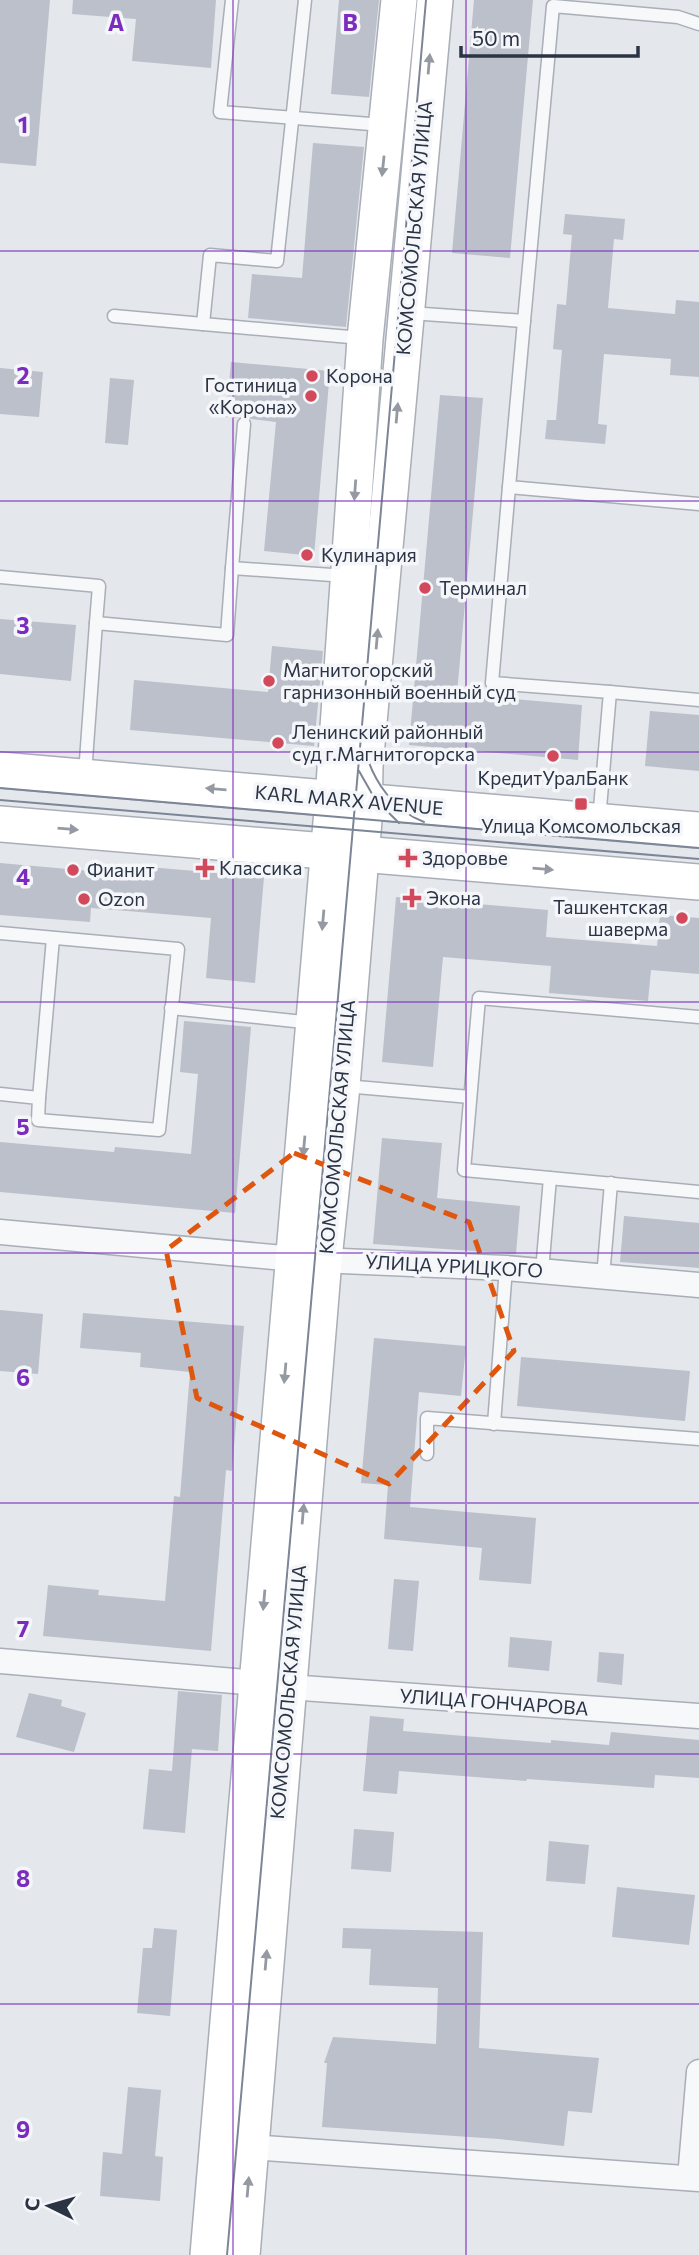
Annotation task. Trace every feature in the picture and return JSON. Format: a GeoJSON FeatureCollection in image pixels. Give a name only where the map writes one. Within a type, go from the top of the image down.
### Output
{"type":"FeatureCollection","features":[{"type":"Feature","properties":{"kind":"main road","name":"КОМСОМОЛЬСКАЯ УЛИЦА"},"geometry":{"type":"LineString","coordinates":[[349,800],[334,764],[365,339],[398,0]]}},
{"type":"Feature","properties":{"kind":"main road","name":"КОМСОМОЛЬСКАЯ УЛИЦА"},"geometry":{"type":"LineString","coordinates":[[310,1259],[342,1086],[345,853],[349,800],[365,766],[435,0]]}},
{"type":"Feature","properties":{"kind":"main road","name":"KARL MARX AVENUE"},"geometry":{"type":"LineString","coordinates":[[0,770],[699,830]]}},
{"type":"Feature","properties":{"kind":"main road"},"geometry":{"type":"LineString","coordinates":[[0,824],[699,882]]}},
{"type":"Feature","properties":{"kind":"main road","name":"КОМСОМОЛЬСКАЯ УЛИЦА"},"geometry":{"type":"LineString","coordinates":[[208,2255],[273,1685],[310,1259],[314,1023],[345,853]]}},
{"type":"Feature","properties":{"kind":"main road","name":"КОМСОМОЛЬСКАЯ УЛИЦА"},"geometry":{"type":"LineString","coordinates":[[242,2255],[251,2147],[273,1685]]}},
{"type":"Feature","properties":{"kind":"street","name":"УЛИЦА УРИЦКОГО"},"geometry":{"type":"LineString","coordinates":[[0,1233],[310,1259],[506,1268],[699,1285]]}},
{"type":"Feature","properties":{"kind":"street","name":"УЛИЦА ГОНЧАРОВА"},"geometry":{"type":"LineString","coordinates":[[0,1661],[273,1685],[699,1716]]}},
{"type":"Feature","properties":{"kind":"street"},"geometry":{"type":"LineString","coordinates":[[251,2147],[694,2178],[699,2072]]}},
{"type":"Feature","properties":{"kind":"lane"},"geometry":{"type":"LineString","coordinates":[[232,0],[220,112],[387,125]]}},
{"type":"Feature","properties":{"kind":"lane"},"geometry":{"type":"LineString","coordinates":[[204,324],[209,255],[277,261],[305,0]]}},
{"type":"Feature","properties":{"kind":"lane"},"geometry":{"type":"LineString","coordinates":[[699,24],[678,17],[554,6],[492,683],[699,700]]}},
{"type":"Feature","properties":{"kind":"lane"},"geometry":{"type":"LineString","coordinates":[[406,313],[524,321]]}},
{"type":"Feature","properties":{"kind":"lane"},"geometry":{"type":"LineString","coordinates":[[114,316],[365,339]]}},
{"type":"Feature","properties":{"kind":"lane"},"geometry":{"type":"LineString","coordinates":[[96,623],[227,635],[244,425]]}},
{"type":"Feature","properties":{"kind":"lane"},"geometry":{"type":"LineString","coordinates":[[509,487],[699,504]]}},
{"type":"Feature","properties":{"kind":"lane"},"geometry":{"type":"LineString","coordinates":[[232,568],[349,577]]}},
{"type":"Feature","properties":{"kind":"lane"},"geometry":{"type":"LineString","coordinates":[[0,578],[99,586],[85,778]]}},
{"type":"Feature","properties":{"kind":"lane"},"geometry":{"type":"LineString","coordinates":[[599,821],[610,692]]}},
{"type":"Feature","properties":{"kind":"lane"},"geometry":{"type":"LineString","coordinates":[[0,933],[177,949],[159,1130],[38,1120],[53,938]]}},
{"type":"Feature","properties":{"kind":"lane"},"geometry":{"type":"LineString","coordinates":[[699,1017],[479,998],[464,1170],[699,1192]]}},
{"type":"Feature","properties":{"kind":"lane"},"geometry":{"type":"LineString","coordinates":[[171,1009],[314,1023]]}},
{"type":"Feature","properties":{"kind":"lane"},"geometry":{"type":"LineString","coordinates":[[342,1086],[470,1097]]}},
{"type":"Feature","properties":{"kind":"lane"},"geometry":{"type":"LineString","coordinates":[[0,1094],[39,1098]]}},
{"type":"Feature","properties":{"kind":"lane"},"geometry":{"type":"LineString","coordinates":[[542,1271],[550,1178]]}},
{"type":"Feature","properties":{"kind":"lane"},"geometry":{"type":"LineString","coordinates":[[603,1277],[611,1184]]}},
{"type":"Feature","properties":{"kind":"lane"},"geometry":{"type":"LineString","coordinates":[[494,1424],[506,1268]]}},
{"type":"Feature","properties":{"kind":"lane"},"geometry":{"type":"LineString","coordinates":[[427,1454],[427,1418],[699,1438]]}},
{"type":"Feature","properties":{"kind":"highlighted area"},"geometry":{"type":"Polygon","coordinates":[[[294,1153],[469,1222],[514,1351],[389,1484],[197,1398],[166,1250],[294,1153]]]}},
{"type":"Feature","properties":{"kind":"building"},"geometry":{"type":"Polygon","coordinates":[[[0,0],[50,0],[36,166],[0,163],[0,0]]]}},
{"type":"Feature","properties":{"kind":"building"},"geometry":{"type":"Polygon","coordinates":[[[73,0],[216,0],[211,68],[132,61],[136,19],[72,14],[73,0]]]}},
{"type":"Feature","properties":{"kind":"building"},"geometry":{"type":"Polygon","coordinates":[[[339,0],[379,0],[369,97],[331,94],[339,0]]]}},
{"type":"Feature","properties":{"kind":"building"},"geometry":{"type":"Polygon","coordinates":[[[474,0],[533,0],[510,258],[452,253],[474,0]]]}},
{"type":"Feature","properties":{"kind":"building"},"geometry":{"type":"Polygon","coordinates":[[[313,143],[364,147],[346,327],[248,318],[252,274],[302,278],[313,143]]]}},
{"type":"Feature","properties":{"kind":"building"},"geometry":{"type":"Polygon","coordinates":[[[565,214],[625,219],[623,240],[614,239],[608,308],[675,314],[676,300],[699,302],[699,377],[670,375],[671,359],[604,354],[598,424],[607,425],[605,444],[545,439],[547,420],[556,420],[562,350],[553,349],[557,304],[566,305],[572,235],[563,234],[565,214]]]}},
{"type":"Feature","properties":{"kind":"building"},"geometry":{"type":"Polygon","coordinates":[[[231,362],[330,371],[314,556],[264,551],[276,422],[251,419],[244,415],[238,418],[226,417],[231,362]]]}},
{"type":"Feature","properties":{"kind":"building"},"geometry":{"type":"Polygon","coordinates":[[[0,368],[43,372],[39,417],[0,414],[0,368]]]}},
{"type":"Feature","properties":{"kind":"building"},"geometry":{"type":"Polygon","coordinates":[[[110,378],[134,380],[128,445],[105,443],[110,378]]]}},
{"type":"Feature","properties":{"kind":"building"},"geometry":{"type":"Polygon","coordinates":[[[440,395],[483,398],[457,694],[582,705],[578,760],[409,745],[440,395]]]}},
{"type":"Feature","properties":{"kind":"building"},"geometry":{"type":"Polygon","coordinates":[[[0,619],[76,625],[71,681],[0,674],[0,619]]]}},
{"type":"Feature","properties":{"kind":"building"},"geometry":{"type":"Polygon","coordinates":[[[272,646],[323,651],[314,746],[130,730],[134,680],[268,692],[272,646]]]}},
{"type":"Feature","properties":{"kind":"building"},"geometry":{"type":"Polygon","coordinates":[[[650,711],[699,715],[699,771],[645,766],[650,711]]]}},
{"type":"Feature","properties":{"kind":"building"},"geometry":{"type":"Polygon","coordinates":[[[0,863],[113,873],[114,864],[264,877],[255,983],[206,978],[211,918],[91,908],[90,922],[0,915],[0,863]]]}},
{"type":"Feature","properties":{"kind":"building"},"geometry":{"type":"Polygon","coordinates":[[[396,897],[548,910],[546,937],[657,946],[660,915],[699,918],[699,974],[651,970],[648,1001],[549,993],[551,966],[443,957],[433,1067],[382,1062],[396,897]]]}},
{"type":"Feature","properties":{"kind":"building"},"geometry":{"type":"Polygon","coordinates":[[[184,1021],[251,1027],[235,1213],[0,1192],[0,1142],[114,1152],[115,1147],[191,1154],[198,1074],[180,1072],[184,1021]]]}},
{"type":"Feature","properties":{"kind":"building"},"geometry":{"type":"Polygon","coordinates":[[[382,1138],[442,1143],[437,1198],[520,1206],[516,1254],[373,1244],[382,1138]]]}},
{"type":"Feature","properties":{"kind":"building"},"geometry":{"type":"Polygon","coordinates":[[[624,1216],[699,1223],[699,1268],[620,1262],[624,1216]]]}},
{"type":"Feature","properties":{"kind":"building"},"geometry":{"type":"Polygon","coordinates":[[[0,1310],[43,1314],[38,1374],[0,1371],[0,1310]]]}},
{"type":"Feature","properties":{"kind":"building"},"geometry":{"type":"Polygon","coordinates":[[[83,1313],[244,1326],[232,1471],[226,1470],[211,1651],[43,1636],[48,1585],[99,1590],[98,1595],[165,1601],[174,1496],[180,1497],[190,1372],[140,1367],[141,1353],[80,1348],[83,1313]]]}},
{"type":"Feature","properties":{"kind":"building"},"geometry":{"type":"Polygon","coordinates":[[[374,1338],[466,1346],[461,1396],[419,1392],[410,1507],[536,1518],[531,1584],[479,1580],[482,1548],[384,1539],[388,1485],[361,1483],[374,1338]]]}},
{"type":"Feature","properties":{"kind":"building"},"geometry":{"type":"Polygon","coordinates":[[[521,1357],[690,1371],[685,1421],[517,1406],[521,1357]]]}},
{"type":"Feature","properties":{"kind":"building"},"geometry":{"type":"Polygon","coordinates":[[[394,1579],[419,1581],[413,1651],[388,1649],[394,1579]]]}},
{"type":"Feature","properties":{"kind":"building"},"geometry":{"type":"Polygon","coordinates":[[[510,1637],[552,1641],[549,1671],[508,1667],[510,1637]]]}},
{"type":"Feature","properties":{"kind":"building"},"geometry":{"type":"Polygon","coordinates":[[[599,1652],[624,1654],[622,1685],[597,1682],[599,1652]]]}},
{"type":"Feature","properties":{"kind":"building"},"geometry":{"type":"Polygon","coordinates":[[[178,1691],[222,1695],[218,1751],[192,1749],[185,1833],[143,1829],[149,1769],[172,1771],[178,1691]]]}},
{"type":"Feature","properties":{"kind":"building"},"geometry":{"type":"Polygon","coordinates":[[[29,1693],[62,1700],[61,1706],[86,1713],[74,1752],[16,1737],[29,1693]]]}},
{"type":"Feature","properties":{"kind":"building"},"geometry":{"type":"Polygon","coordinates":[[[370,1716],[404,1719],[403,1731],[551,1743],[551,1740],[609,1745],[611,1732],[699,1740],[699,1778],[655,1775],[654,1788],[399,1771],[397,1794],[363,1791],[370,1716]]]}},
{"type":"Feature","properties":{"kind":"building"},"geometry":{"type":"Polygon","coordinates":[[[354,1829],[394,1832],[391,1872],[351,1869],[354,1829]]]}},
{"type":"Feature","properties":{"kind":"building"},"geometry":{"type":"Polygon","coordinates":[[[549,1841],[589,1845],[585,1884],[546,1881],[549,1841]]]}},
{"type":"Feature","properties":{"kind":"building"},"geometry":{"type":"Polygon","coordinates":[[[617,1887],[695,1895],[689,1945],[612,1937],[617,1887]]]}},
{"type":"Feature","properties":{"kind":"building"},"geometry":{"type":"Polygon","coordinates":[[[154,1928],[177,1930],[170,2016],[137,2013],[143,1948],[152,1948],[154,1928]]]}},
{"type":"Feature","properties":{"kind":"building"},"geometry":{"type":"Polygon","coordinates":[[[343,1928],[483,1932],[479,2048],[599,2058],[592,2113],[568,2111],[564,2146],[322,2127],[327,2063],[324,2063],[333,2037],[436,2044],[438,1988],[369,1985],[371,1949],[342,1948],[343,1928]]]}},
{"type":"Feature","properties":{"kind":"building"},"geometry":{"type":"Polygon","coordinates":[[[128,2087],[161,2090],[155,2156],[163,2157],[160,2201],[100,2196],[103,2152],[122,2154],[128,2087]]]}},
{"type":"Feature","properties":{"kind":"tram line"},"geometry":{"type":"LineString","coordinates":[[227,2255],[426,0]]}},
{"type":"Feature","properties":{"kind":"tram line"},"geometry":{"type":"LineString","coordinates":[[365,750],[373,773],[386,794],[403,810],[424,822]]}},
{"type":"Feature","properties":{"kind":"tram line"},"geometry":{"type":"LineString","coordinates":[[359,771],[375,799],[399,823]]}},
{"type":"Feature","properties":{"kind":"tram line"},"geometry":{"type":"LineString","coordinates":[[0,788],[699,848]]}},
{"type":"Feature","properties":{"kind":"tram line"},"geometry":{"type":"LineString","coordinates":[[0,800],[699,859]]}},
{"type":"Feature","properties":{"kind":"place","name":"Корона"},"geometry":{"type":"Point","coordinates":[312,376]}},
{"type":"Feature","properties":{"kind":"place","name":"Гостиница «Корона»"},"geometry":{"type":"Point","coordinates":[311,396]}},
{"type":"Feature","properties":{"kind":"place","name":"Кулинария"},"geometry":{"type":"Point","coordinates":[307,555]}},
{"type":"Feature","properties":{"kind":"place","name":"Терминал"},"geometry":{"type":"Point","coordinates":[425,588]}},
{"type":"Feature","properties":{"kind":"place","name":"Магнитогорский гарнизонный военный суд"},"geometry":{"type":"Point","coordinates":[269,681]}},
{"type":"Feature","properties":{"kind":"place","name":"Ленинский районный суд г.Магнитогорска"},"geometry":{"type":"Point","coordinates":[278,743]}},
{"type":"Feature","properties":{"kind":"place","name":"КредитУралБанк"},"geometry":{"type":"Point","coordinates":[553,756]}},
{"type":"Feature","properties":{"kind":"place","name":"Улица Комсомольская"},"geometry":{"type":"Point","coordinates":[581,804]}},
{"type":"Feature","properties":{"kind":"place","name":"Здоровье"},"geometry":{"type":"Point","coordinates":[408,858]}},
{"type":"Feature","properties":{"kind":"place","name":"Классика"},"geometry":{"type":"Point","coordinates":[205,868]}},
{"type":"Feature","properties":{"kind":"place","name":"Фианит"},"geometry":{"type":"Point","coordinates":[73,870]}},
{"type":"Feature","properties":{"kind":"place","name":"Экона"},"geometry":{"type":"Point","coordinates":[412,898]}},
{"type":"Feature","properties":{"kind":"place","name":"Ozon"},"geometry":{"type":"Point","coordinates":[84,899]}},
{"type":"Feature","properties":{"kind":"place","name":"Ташкентская шаверма"},"geometry":{"type":"Point","coordinates":[682,918]}}]}
